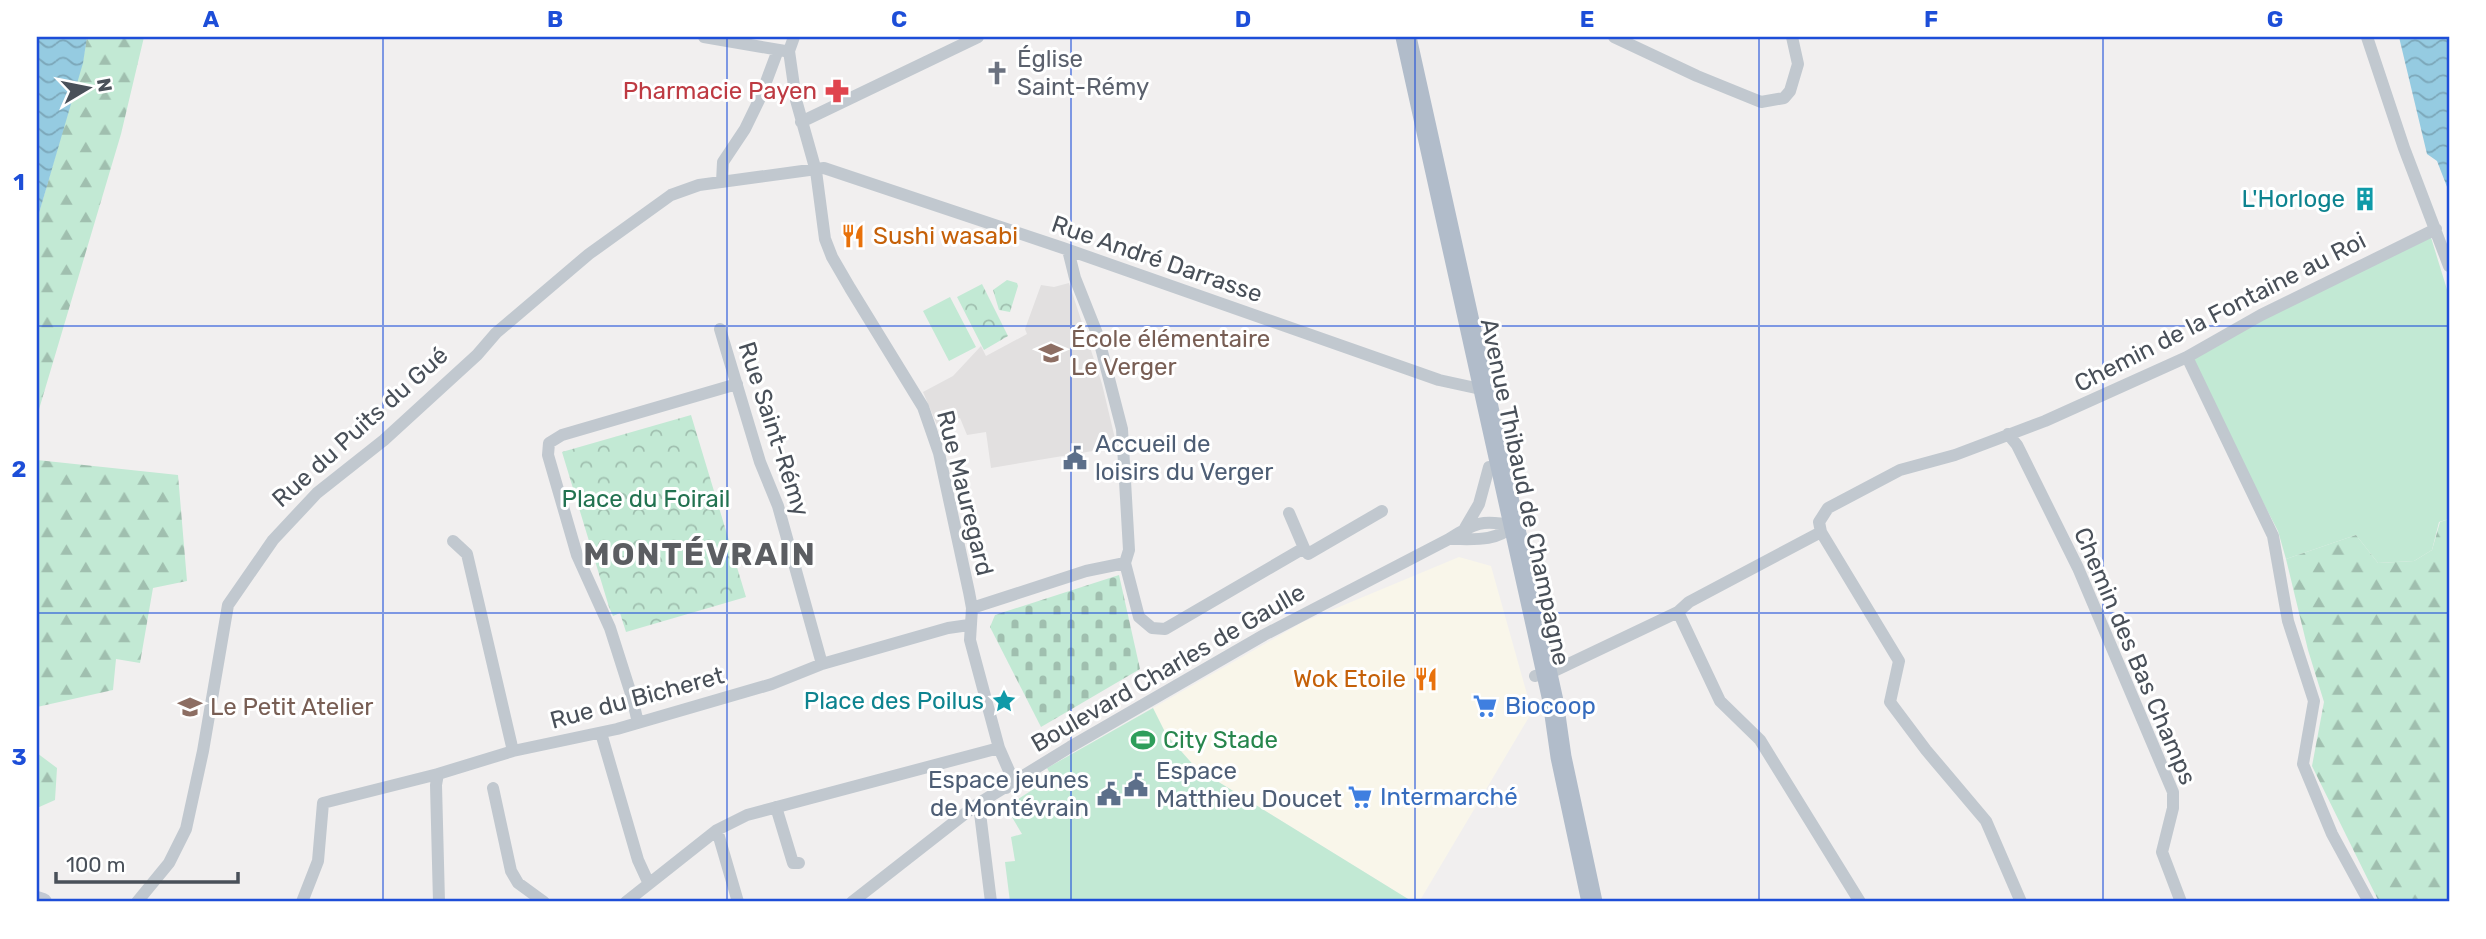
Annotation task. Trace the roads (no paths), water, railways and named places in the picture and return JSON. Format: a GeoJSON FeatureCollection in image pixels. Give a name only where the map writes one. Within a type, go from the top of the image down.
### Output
{"type":"FeatureCollection","features":[{"type":"Feature","properties":{"kind":"main road","name":"Avenue Thibaud de Champagne"},"geometry":{"type":"LineString","coordinates":[[1406,37],[1462,284],[1505,528]]}},
{"type":"Feature","properties":{"kind":"main road","name":"Avenue Thibaud de Champagne"},"geometry":{"type":"LineString","coordinates":[[1479,389],[1489,467],[1540,675],[1553,701],[1561,757],[1592,902]]}},
{"type":"Feature","properties":{"kind":"main road"},"geometry":{"type":"LineString","coordinates":[[37,900],[43,902]]}},
{"type":"Feature","properties":{"kind":"street"},"geometry":{"type":"LineString","coordinates":[[704,37],[783,51]]}},
{"type":"Feature","properties":{"kind":"street"},"geometry":{"type":"LineString","coordinates":[[722,182],[723,162],[745,130],[783,51],[794,37]]}},
{"type":"Feature","properties":{"kind":"street"},"geometry":{"type":"LineString","coordinates":[[802,122],[978,37]]}},
{"type":"Feature","properties":{"kind":"street"},"geometry":{"type":"LineString","coordinates":[[1614,37],[1697,76],[1761,102],[1784,98],[1790,91],[1798,64],[1793,37]]}},
{"type":"Feature","properties":{"kind":"street"},"geometry":{"type":"LineString","coordinates":[[2367,37],[2404,148],[2449,266]]}},
{"type":"Feature","properties":{"kind":"street","name":"Rue Mauregard"},"geometry":{"type":"LineString","coordinates":[[783,51],[816,171],[825,239],[832,257],[919,400],[934,437],[972,608],[1086,571],[1125,563]]}},
{"type":"Feature","properties":{"kind":"street","name":"Rue André Darrasse"},"geometry":{"type":"LineString","coordinates":[[816,171],[824,168],[1439,380],[1479,389]]}},
{"type":"Feature","properties":{"kind":"street","name":"Rue du Puits du Gué"},"geometry":{"type":"LineString","coordinates":[[137,902],[169,863],[186,830],[203,751],[228,605],[273,540],[317,493],[384,440],[477,355],[496,333],[589,254],[671,195],[690,187],[816,171]]}},
{"type":"Feature","properties":{"kind":"street","name":"Chemin de la Fontaine au Roi"},"geometry":{"type":"LineString","coordinates":[[1821,532],[1819,522],[1828,508],[1900,470],[1955,455],[2045,421],[2187,357],[2261,315],[2435,229]]}},
{"type":"Feature","properties":{"kind":"street"},"geometry":{"type":"LineString","coordinates":[[1068,250],[1075,278],[1098,336],[1122,429],[1129,550],[1125,563],[1139,617],[1152,628],[1165,629],[1304,548]]}},
{"type":"Feature","properties":{"kind":"street","name":"Rue Saint-Rémy"},"geometry":{"type":"LineString","coordinates":[[720,329],[760,462],[778,506],[822,664]]}},
{"type":"Feature","properties":{"kind":"street"},"geometry":{"type":"LineString","coordinates":[[2187,357],[2273,537],[2288,621],[2314,701],[2303,764],[2332,834],[2369,902]]}},
{"type":"Feature","properties":{"kind":"street"},"geometry":{"type":"LineString","coordinates":[[638,723],[610,628],[577,555],[548,455],[549,443],[562,435],[737,384]]}},
{"type":"Feature","properties":{"kind":"street","name":"Chemin des Bas Champs"},"geometry":{"type":"LineString","coordinates":[[2008,434],[2017,445],[2078,568],[2173,792],[2173,808],[2162,852],[2181,902]]}},
{"type":"Feature","properties":{"kind":"street","name":"Boulevard Charles de Gaulle"},"geometry":{"type":"LineString","coordinates":[[1464,529],[1479,504],[1489,467]]}},
{"type":"Feature","properties":{"kind":"street"},"geometry":{"type":"LineString","coordinates":[[1289,513],[1308,554],[1382,511]]}},
{"type":"Feature","properties":{"kind":"street","name":"Boulevard Charles de Gaulle"},"geometry":{"type":"LineString","coordinates":[[852,902],[976,805],[1142,704],[1264,635],[1474,524],[1488,521],[1505,528]]}},
{"type":"Feature","properties":{"kind":"street","name":"Boulevard Charles de Gaulle"},"geometry":{"type":"LineString","coordinates":[[1449,539],[1488,539],[1505,528]]}},
{"type":"Feature","properties":{"kind":"street"},"geometry":{"type":"LineString","coordinates":[[1540,675],[1678,612],[1689,602],[1821,532],[1899,661],[1890,702],[1926,750],[1986,821],[2021,902]]}},
{"type":"Feature","properties":{"kind":"street"},"geometry":{"type":"LineString","coordinates":[[453,541],[467,554],[513,751]]}},
{"type":"Feature","properties":{"kind":"street"},"geometry":{"type":"LineString","coordinates":[[972,608],[970,640],[999,748],[1010,773],[1006,788]]}},
{"type":"Feature","properties":{"kind":"street"},"geometry":{"type":"LineString","coordinates":[[1678,612],[1720,701],[1760,740],[1860,902]]}},
{"type":"Feature","properties":{"kind":"street","name":"Rue du Bicheret"},"geometry":{"type":"LineString","coordinates":[[302,902],[318,861],[323,803],[438,774],[513,751],[638,723],[772,684],[822,664],[948,628],[969,625]]}},
{"type":"Feature","properties":{"kind":"street"},"geometry":{"type":"LineString","coordinates":[[601,733],[638,860],[649,884]]}},
{"type":"Feature","properties":{"kind":"street"},"geometry":{"type":"LineString","coordinates":[[629,902],[717,830],[747,815],[999,748]]}},
{"type":"Feature","properties":{"kind":"street"},"geometry":{"type":"LineString","coordinates":[[438,774],[439,902]]}},
{"type":"Feature","properties":{"kind":"street"},"geometry":{"type":"LineString","coordinates":[[494,788],[511,871],[518,883],[544,902]]}},
{"type":"Feature","properties":{"kind":"street"},"geometry":{"type":"LineString","coordinates":[[976,805],[980,813],[991,902]]}},
{"type":"Feature","properties":{"kind":"street"},"geometry":{"type":"LineString","coordinates":[[776,807],[793,863],[799,863]]}},
{"type":"Feature","properties":{"kind":"street"},"geometry":{"type":"LineString","coordinates":[[717,830],[738,902]]}},
{"type":"Feature","properties":{"kind":"water"},"geometry":{"type":"Polygon","coordinates":[[[37,37],[87,37],[83,63],[37,220],[37,37]]]}},
{"type":"Feature","properties":{"kind":"water"},"geometry":{"type":"Polygon","coordinates":[[[2399,37],[2449,37],[2449,192],[2437,161],[2427,154],[2399,37]]]}},
{"type":"Feature","properties":{"kind":"place","name":"Église Saint-Rémy"},"geometry":{"type":"Point","coordinates":[997,73]}},
{"type":"Feature","properties":{"kind":"place","name":"Pharmacie Payen"},"geometry":{"type":"Point","coordinates":[837,91]}},
{"type":"Feature","properties":{"kind":"place","name":"L'Horloge"},"geometry":{"type":"Point","coordinates":[2365,199]}},
{"type":"Feature","properties":{"kind":"place","name":"Sushi wasabi"},"geometry":{"type":"Point","coordinates":[853,236]}},
{"type":"Feature","properties":{"kind":"place","name":"École élémentaire Le Verger"},"geometry":{"type":"Point","coordinates":[1051,353]}},
{"type":"Feature","properties":{"kind":"place","name":"Accueil de loisirs du Verger"},"geometry":{"type":"Point","coordinates":[1075,458]}},
{"type":"Feature","properties":{"kind":"place","name":"Wok Etoile"},"geometry":{"type":"Point","coordinates":[1426,679]}},
{"type":"Feature","properties":{"kind":"place","name":"Place des Poilus"},"geometry":{"type":"Point","coordinates":[1004,701]}},
{"type":"Feature","properties":{"kind":"place","name":"Biocoop"},"geometry":{"type":"Point","coordinates":[1485,706]}},
{"type":"Feature","properties":{"kind":"place","name":"Le Petit Atelier"},"geometry":{"type":"Point","coordinates":[190,707]}},
{"type":"Feature","properties":{"kind":"place","name":"City Stade"},"geometry":{"type":"Point","coordinates":[1143,740]}},
{"type":"Feature","properties":{"kind":"place","name":"Espace Matthieu Doucet"},"geometry":{"type":"Point","coordinates":[1136,785]}},
{"type":"Feature","properties":{"kind":"place","name":"Espace jeunes de Montévrain"},"geometry":{"type":"Point","coordinates":[1109,794]}},
{"type":"Feature","properties":{"kind":"place","name":"Intermarché"},"geometry":{"type":"Point","coordinates":[1360,797]}},
{"type":"Feature","properties":{"kind":"district","name":"MONTÉVRAIN"},"geometry":{"type":"Point","coordinates":[700,554]}},
{"type":"Feature","properties":{"kind":"park label","name":"Place du Foirail"},"geometry":{"type":"Point","coordinates":[646,499]}}]}
